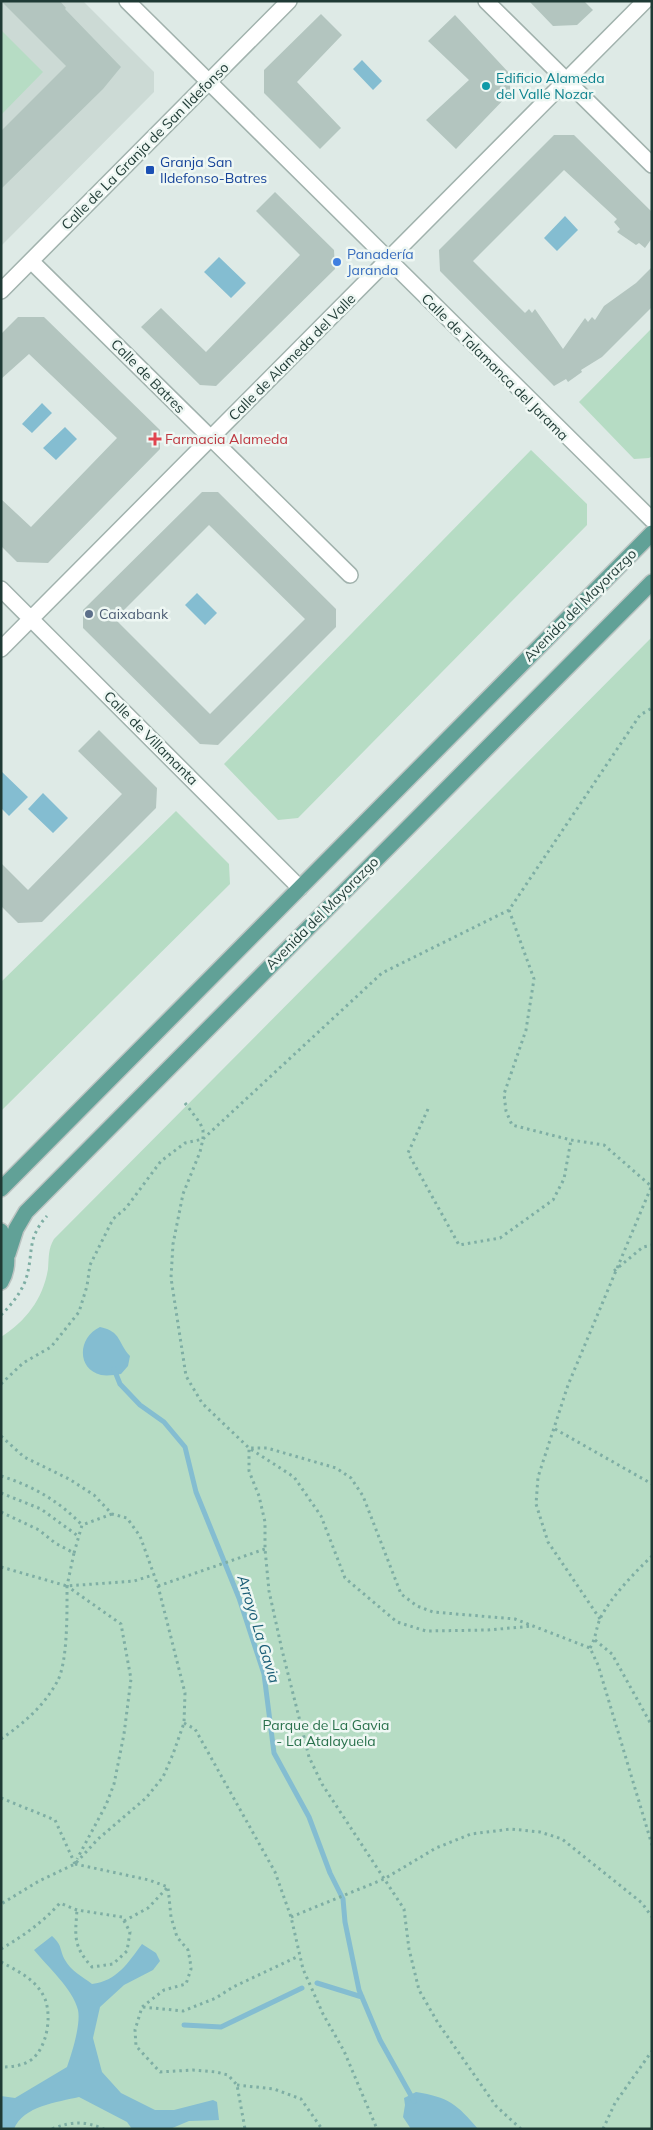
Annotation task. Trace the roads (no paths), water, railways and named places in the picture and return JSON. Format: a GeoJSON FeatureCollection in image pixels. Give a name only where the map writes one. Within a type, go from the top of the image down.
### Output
{"type":"FeatureCollection","features":[{"type":"Feature","properties":{"kind":"main road","name":"Avenida del Mayorazgo"},"geometry":{"type":"LineString","coordinates":[[1,1189],[652,533]]}},
{"type":"Feature","properties":{"kind":"main road","name":"Avenida del Mayorazgo"},"geometry":{"type":"LineString","coordinates":[[1,1282],[8,1263],[8,1254],[20,1220],[30,1207],[652,582]]}},
{"type":"Feature","properties":{"kind":"main road"},"geometry":{"type":"LineString","coordinates":[[1,1231],[8,1254]]}},
{"type":"Feature","properties":{"kind":"street","name":"Calle de Talamanca del Jarama"},"geometry":{"type":"LineString","coordinates":[[127,1],[652,520]]}},
{"type":"Feature","properties":{"kind":"street","name":"Calle de La Granja de San Ildefonso"},"geometry":{"type":"LineString","coordinates":[[1,291],[289,1]]}},
{"type":"Feature","properties":{"kind":"street"},"geometry":{"type":"LineString","coordinates":[[486,1],[566,82],[652,164]]}},
{"type":"Feature","properties":{"kind":"street","name":"Calle de Alameda del Valle"},"geometry":{"type":"LineString","coordinates":[[1,649],[645,1]]}},
{"type":"Feature","properties":{"kind":"street","name":"Calle de Batres"},"geometry":{"type":"LineString","coordinates":[[31,261],[350,575]]}},
{"type":"Feature","properties":{"kind":"street","name":"Calle de Villamanta"},"geometry":{"type":"LineString","coordinates":[[1,589],[300,888]]}},
{"type":"Feature","properties":{"kind":"water"},"geometry":{"type":"Polygon","coordinates":[[[362,60],[382,81],[373,90],[353,69],[362,60]]]}},
{"type":"Feature","properties":{"kind":"water"},"geometry":{"type":"Polygon","coordinates":[[[565,216],[578,230],[557,251],[544,238],[565,216]]]}},
{"type":"Feature","properties":{"kind":"water"},"geometry":{"type":"Polygon","coordinates":[[[219,257],[246,283],[231,298],[204,272],[219,257]]]}},
{"type":"Feature","properties":{"kind":"water"},"geometry":{"type":"Polygon","coordinates":[[[42,403],[52,413],[32,433],[22,424],[42,403]]]}},
{"type":"Feature","properties":{"kind":"water"},"geometry":{"type":"Polygon","coordinates":[[[65,427],[77,439],[56,460],[43,448],[65,427]]]}},
{"type":"Feature","properties":{"kind":"water"},"geometry":{"type":"Polygon","coordinates":[[[197,593],[217,613],[205,625],[185,605],[197,593]]]}},
{"type":"Feature","properties":{"kind":"water"},"geometry":{"type":"Polygon","coordinates":[[[1,771],[28,797],[9,816],[1,808],[1,771]]]}},
{"type":"Feature","properties":{"kind":"water"},"geometry":{"type":"Polygon","coordinates":[[[43,793],[68,818],[53,833],[28,809],[43,793]]]}},
{"type":"Feature","properties":{"kind":"water"},"geometry":{"type":"Polygon","coordinates":[[[100,1327],[116,1335],[130,1356],[128,1366],[121,1374],[101,1375],[93,1372],[84,1360],[83,1352],[87,1338],[100,1327]]]}},
{"type":"Feature","properties":{"kind":"water"},"geometry":{"type":"Polygon","coordinates":[[[52,1936],[59,1945],[67,1964],[92,1984],[115,1975],[127,1964],[142,1944],[156,1953],[160,1961],[153,1970],[124,1985],[100,2007],[93,2038],[102,2072],[121,2093],[155,2110],[174,2110],[213,2100],[217,2102],[219,2120],[189,2121],[170,2129],[132,2129],[127,2122],[79,2097],[42,2106],[25,2115],[14,2129],[1,2129],[1,2096],[15,2098],[67,2067],[73,2047],[79,2016],[75,2002],[59,1978],[34,1950],[52,1936]]]}},
{"type":"Feature","properties":{"kind":"water"},"geometry":{"type":"Polygon","coordinates":[[[416,2092],[436,2096],[451,2103],[464,2113],[478,2129],[411,2129],[403,2117],[404,2098],[416,2092]]]}},
{"type":"Feature","properties":{"kind":"waterway","name":"Arroyo La Gavia"},"geometry":{"type":"LineString","coordinates":[[114,1369],[120,1384],[140,1405],[164,1422],[185,1447],[196,1492],[239,1598],[264,1674],[274,1753],[309,1817],[330,1873],[343,1899],[345,1922],[359,1990],[380,2040],[414,2101]]}},
{"type":"Feature","properties":{"kind":"waterway"},"geometry":{"type":"LineString","coordinates":[[317,1983],[362,1997]]}},
{"type":"Feature","properties":{"kind":"waterway"},"geometry":{"type":"LineString","coordinates":[[184,2025],[221,2027],[302,1988]]}},
{"type":"Feature","properties":{"kind":"place","name":"Edificio Alameda del Valle Nozar"},"geometry":{"type":"Point","coordinates":[486,86]}},
{"type":"Feature","properties":{"kind":"place","name":"Granja San Ildefonso-Batres"},"geometry":{"type":"Point","coordinates":[150,170]}},
{"type":"Feature","properties":{"kind":"place","name":"Panadería Jaranda"},"geometry":{"type":"Point","coordinates":[337,262]}},
{"type":"Feature","properties":{"kind":"place","name":"Farmacia Alameda"},"geometry":{"type":"Point","coordinates":[155,439]}},
{"type":"Feature","properties":{"kind":"place","name":"Caixabank"},"geometry":{"type":"Point","coordinates":[89,614]}},
{"type":"Feature","properties":{"kind":"park label","name":"Parque de La Gavia - La Atalayuela"},"geometry":{"type":"Point","coordinates":[326,1734]}}]}
